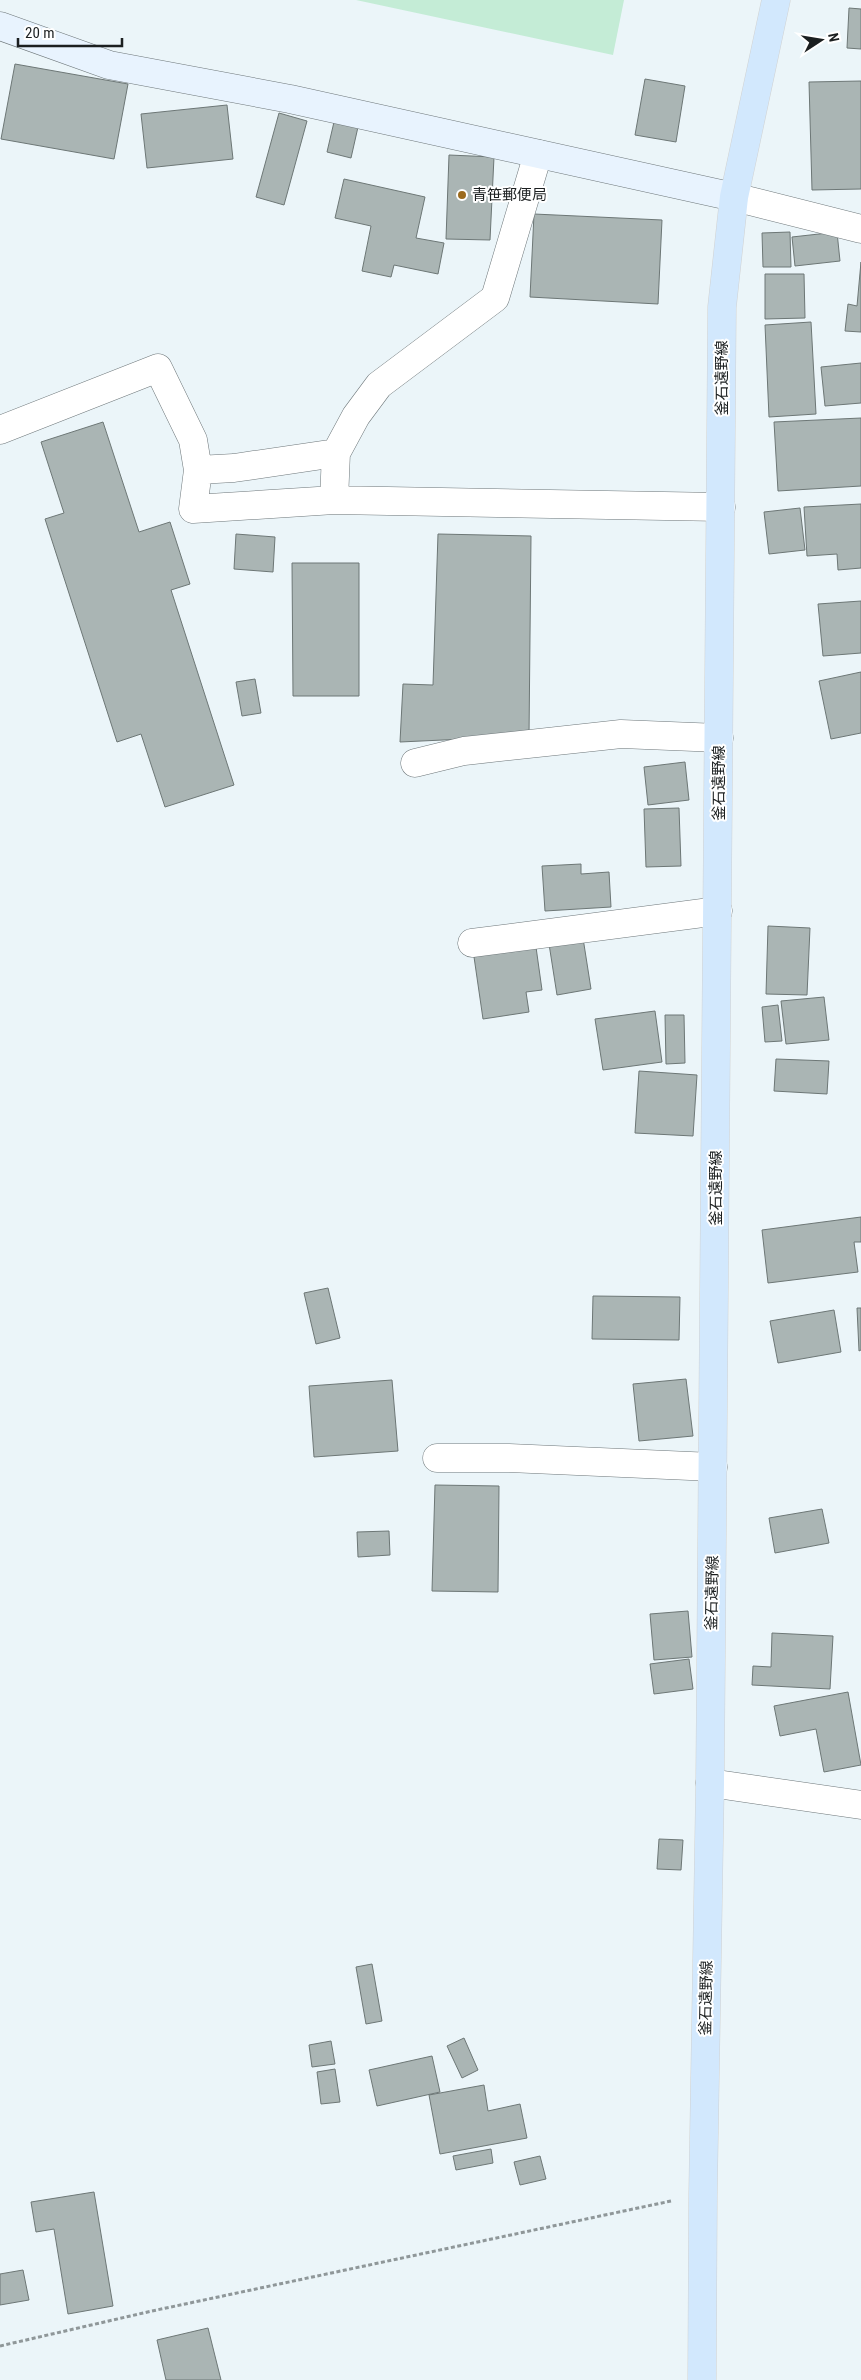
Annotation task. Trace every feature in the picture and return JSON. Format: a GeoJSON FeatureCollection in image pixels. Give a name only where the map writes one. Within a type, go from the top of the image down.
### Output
{"type":"FeatureCollection","features":[{"type":"Feature","properties":{"kind":"main road","name":"釜石遠野線"},"geometry":{"type":"LineString","coordinates":[[702,2380],[710,1783],[722,307],[734,197],[776,0]]}},
{"type":"Feature","properties":{"kind":"street"},"geometry":{"type":"LineString","coordinates":[[0,26],[109,65],[290,99],[734,197],[861,229]]}},
{"type":"Feature","properties":{"kind":"street"},"geometry":{"type":"LineString","coordinates":[[334,500],[336,453],[356,416],[379,385],[495,298],[538,154]]}},
{"type":"Feature","properties":{"kind":"street"},"geometry":{"type":"LineString","coordinates":[[0,430],[158,368],[193,440],[198,470],[192,509],[334,500],[721,507]]}},
{"type":"Feature","properties":{"kind":"street"},"geometry":{"type":"LineString","coordinates":[[198,470],[234,468],[336,453]]}},
{"type":"Feature","properties":{"kind":"street"},"geometry":{"type":"LineString","coordinates":[[416,763],[464,751],[621,734],[719,738]]}},
{"type":"Feature","properties":{"kind":"street"},"geometry":{"type":"LineString","coordinates":[[472,943],[718,911]]}},
{"type":"Feature","properties":{"kind":"street"},"geometry":{"type":"LineString","coordinates":[[437,1458],[509,1458],[713,1467]]}},
{"type":"Feature","properties":{"kind":"street"},"geometry":{"type":"LineString","coordinates":[[710,1783],[861,1805]]}},
{"type":"Feature","properties":{"kind":"path"},"geometry":{"type":"LineString","coordinates":[[0,2346],[161,2308],[703,2194]]}},
{"type":"Feature","properties":{"kind":"green space"},"geometry":{"type":"Polygon","coordinates":[[[356,0],[624,0],[613,55],[356,0]]]}},
{"type":"Feature","properties":{"kind":"building"},"geometry":{"type":"Polygon","coordinates":[[[849,8],[861,9],[861,49],[847,48],[849,8]]]}},
{"type":"Feature","properties":{"kind":"building"},"geometry":{"type":"Polygon","coordinates":[[[15,64],[128,84],[114,159],[1,139],[15,64]]]}},
{"type":"Feature","properties":{"kind":"building"},"geometry":{"type":"Polygon","coordinates":[[[645,79],[685,86],[676,142],[635,135],[645,79]]]}},
{"type":"Feature","properties":{"kind":"building"},"geometry":{"type":"Polygon","coordinates":[[[861,81],[861,189],[812,190],[809,82],[861,81]]]}},
{"type":"Feature","properties":{"kind":"building"},"geometry":{"type":"Polygon","coordinates":[[[227,105],[233,159],[147,168],[141,114],[227,105]]]}},
{"type":"Feature","properties":{"kind":"building"},"geometry":{"type":"Polygon","coordinates":[[[279,113],[307,121],[284,205],[256,197],[279,113]]]}},
{"type":"Feature","properties":{"kind":"building"},"geometry":{"type":"Polygon","coordinates":[[[334,122],[358,127],[351,158],[327,152],[334,122]]]}},
{"type":"Feature","properties":{"kind":"building"},"geometry":{"type":"Polygon","coordinates":[[[449,155],[494,157],[490,240],[446,239],[449,155]]]}},
{"type":"Feature","properties":{"kind":"building"},"geometry":{"type":"Polygon","coordinates":[[[344,179],[425,197],[416,238],[444,243],[438,274],[394,265],[391,277],[362,271],[371,226],[335,218],[344,179]]]}},
{"type":"Feature","properties":{"kind":"building"},"geometry":{"type":"Polygon","coordinates":[[[534,214],[662,220],[658,304],[530,297],[534,214]]]}},
{"type":"Feature","properties":{"kind":"building"},"geometry":{"type":"Polygon","coordinates":[[[790,232],[791,267],[763,267],[762,233],[790,232]]]}},
{"type":"Feature","properties":{"kind":"building"},"geometry":{"type":"Polygon","coordinates":[[[837,232],[840,261],[795,266],[792,237],[837,232]]]}},
{"type":"Feature","properties":{"kind":"building"},"geometry":{"type":"Polygon","coordinates":[[[861,262],[861,332],[845,331],[848,304],[857,306],[861,262]]]}},
{"type":"Feature","properties":{"kind":"building"},"geometry":{"type":"Polygon","coordinates":[[[765,274],[804,274],[805,318],[765,319],[765,274]]]}},
{"type":"Feature","properties":{"kind":"building"},"geometry":{"type":"Polygon","coordinates":[[[811,322],[816,414],[769,417],[765,325],[811,322]]]}},
{"type":"Feature","properties":{"kind":"building"},"geometry":{"type":"Polygon","coordinates":[[[861,363],[861,403],[825,406],[821,367],[861,363]]]}},
{"type":"Feature","properties":{"kind":"building"},"geometry":{"type":"Polygon","coordinates":[[[861,418],[861,486],[778,491],[774,422],[861,418]]]}},
{"type":"Feature","properties":{"kind":"building"},"geometry":{"type":"Polygon","coordinates":[[[103,422],[139,532],[170,522],[190,584],[171,590],[234,785],[165,807],[141,734],[117,742],[45,519],[64,513],[41,442],[103,422]]]}},
{"type":"Feature","properties":{"kind":"building"},"geometry":{"type":"Polygon","coordinates":[[[861,504],[861,568],[838,570],[837,554],[807,556],[804,507],[861,504]]]}},
{"type":"Feature","properties":{"kind":"building"},"geometry":{"type":"Polygon","coordinates":[[[800,508],[805,550],[769,554],[764,512],[800,508]]]}},
{"type":"Feature","properties":{"kind":"building"},"geometry":{"type":"Polygon","coordinates":[[[236,534],[275,537],[273,572],[234,569],[236,534]]]}},
{"type":"Feature","properties":{"kind":"building"},"geometry":{"type":"Polygon","coordinates":[[[438,534],[531,536],[529,736],[400,742],[403,684],[433,685],[438,534]]]}},
{"type":"Feature","properties":{"kind":"building"},"geometry":{"type":"Polygon","coordinates":[[[292,563],[359,563],[359,696],[293,696],[292,563]]]}},
{"type":"Feature","properties":{"kind":"building"},"geometry":{"type":"Polygon","coordinates":[[[861,601],[861,653],[823,656],[818,604],[861,601]]]}},
{"type":"Feature","properties":{"kind":"building"},"geometry":{"type":"Polygon","coordinates":[[[861,672],[861,733],[831,739],[819,681],[861,672]]]}},
{"type":"Feature","properties":{"kind":"building"},"geometry":{"type":"Polygon","coordinates":[[[255,679],[261,713],[242,716],[236,682],[255,679]]]}},
{"type":"Feature","properties":{"kind":"building"},"geometry":{"type":"Polygon","coordinates":[[[685,762],[689,800],[648,805],[644,767],[685,762]]]}},
{"type":"Feature","properties":{"kind":"building"},"geometry":{"type":"Polygon","coordinates":[[[679,808],[681,866],[646,867],[644,809],[679,808]]]}},
{"type":"Feature","properties":{"kind":"building"},"geometry":{"type":"Polygon","coordinates":[[[581,864],[581,874],[609,872],[611,907],[545,911],[542,866],[581,864]]]}},
{"type":"Feature","properties":{"kind":"building"},"geometry":{"type":"Polygon","coordinates":[[[768,926],[810,928],[807,995],[766,994],[768,926]]]}},
{"type":"Feature","properties":{"kind":"building"},"geometry":{"type":"Polygon","coordinates":[[[583,938],[591,989],[557,995],[549,944],[583,938]]]}},
{"type":"Feature","properties":{"kind":"building"},"geometry":{"type":"Polygon","coordinates":[[[535,940],[542,990],[526,992],[529,1012],[483,1019],[473,950],[535,940]]]}},
{"type":"Feature","properties":{"kind":"building"},"geometry":{"type":"Polygon","coordinates":[[[824,997],[829,1040],[786,1044],[781,1001],[824,997]]]}},
{"type":"Feature","properties":{"kind":"building"},"geometry":{"type":"Polygon","coordinates":[[[778,1005],[782,1041],[765,1042],[762,1007],[778,1005]]]}},
{"type":"Feature","properties":{"kind":"building"},"geometry":{"type":"Polygon","coordinates":[[[655,1011],[662,1062],[603,1070],[595,1019],[655,1011]]]}},
{"type":"Feature","properties":{"kind":"building"},"geometry":{"type":"Polygon","coordinates":[[[665,1015],[684,1015],[685,1063],[666,1064],[665,1015]]]}},
{"type":"Feature","properties":{"kind":"building"},"geometry":{"type":"Polygon","coordinates":[[[776,1059],[829,1061],[827,1094],[774,1091],[776,1059]]]}},
{"type":"Feature","properties":{"kind":"building"},"geometry":{"type":"Polygon","coordinates":[[[639,1071],[697,1075],[693,1136],[635,1133],[639,1071]]]}},
{"type":"Feature","properties":{"kind":"building"},"geometry":{"type":"Polygon","coordinates":[[[861,1217],[861,1242],[854,1242],[858,1272],[768,1283],[762,1230],[861,1217]]]}},
{"type":"Feature","properties":{"kind":"building"},"geometry":{"type":"Polygon","coordinates":[[[328,1288],[340,1338],[316,1344],[304,1293],[328,1288]]]}},
{"type":"Feature","properties":{"kind":"building"},"geometry":{"type":"Polygon","coordinates":[[[593,1296],[680,1297],[679,1340],[592,1339],[593,1296]]]}},
{"type":"Feature","properties":{"kind":"building"},"geometry":{"type":"Polygon","coordinates":[[[857,1308],[861,1308],[861,1350],[859,1351],[857,1308]]]}},
{"type":"Feature","properties":{"kind":"building"},"geometry":{"type":"Polygon","coordinates":[[[834,1310],[841,1352],[778,1363],[770,1321],[834,1310]]]}},
{"type":"Feature","properties":{"kind":"building"},"geometry":{"type":"Polygon","coordinates":[[[686,1379],[693,1436],[639,1441],[633,1384],[686,1379]]]}},
{"type":"Feature","properties":{"kind":"building"},"geometry":{"type":"Polygon","coordinates":[[[392,1380],[398,1451],[314,1457],[309,1386],[392,1380]]]}},
{"type":"Feature","properties":{"kind":"building"},"geometry":{"type":"Polygon","coordinates":[[[435,1485],[499,1486],[498,1592],[432,1591],[435,1485]]]}},
{"type":"Feature","properties":{"kind":"building"},"geometry":{"type":"Polygon","coordinates":[[[822,1509],[829,1543],[775,1553],[769,1518],[822,1509]]]}},
{"type":"Feature","properties":{"kind":"building"},"geometry":{"type":"Polygon","coordinates":[[[389,1531],[390,1555],[358,1557],[357,1532],[389,1531]]]}},
{"type":"Feature","properties":{"kind":"building"},"geometry":{"type":"Polygon","coordinates":[[[688,1611],[692,1657],[654,1660],[650,1614],[688,1611]]]}},
{"type":"Feature","properties":{"kind":"building"},"geometry":{"type":"Polygon","coordinates":[[[772,1633],[833,1636],[830,1689],[752,1685],[753,1666],[771,1667],[772,1633]]]}},
{"type":"Feature","properties":{"kind":"building"},"geometry":{"type":"Polygon","coordinates":[[[689,1659],[693,1689],[654,1694],[650,1664],[689,1659]]]}},
{"type":"Feature","properties":{"kind":"building"},"geometry":{"type":"Polygon","coordinates":[[[848,1692],[861,1765],[824,1772],[816,1729],[780,1736],[774,1706],[848,1692]]]}},
{"type":"Feature","properties":{"kind":"building"},"geometry":{"type":"Polygon","coordinates":[[[659,1839],[683,1840],[681,1870],[657,1869],[659,1839]]]}},
{"type":"Feature","properties":{"kind":"building"},"geometry":{"type":"Polygon","coordinates":[[[372,1964],[382,2021],[366,2024],[356,1967],[372,1964]]]}},
{"type":"Feature","properties":{"kind":"building"},"geometry":{"type":"Polygon","coordinates":[[[464,2038],[478,2070],[462,2078],[447,2046],[464,2038]]]}},
{"type":"Feature","properties":{"kind":"building"},"geometry":{"type":"Polygon","coordinates":[[[331,2041],[335,2064],[312,2067],[309,2045],[331,2041]]]}},
{"type":"Feature","properties":{"kind":"building"},"geometry":{"type":"Polygon","coordinates":[[[432,2056],[440,2092],[377,2106],[369,2070],[432,2056]]]}},
{"type":"Feature","properties":{"kind":"building"},"geometry":{"type":"Polygon","coordinates":[[[335,2069],[340,2102],[321,2104],[317,2072],[335,2069]]]}},
{"type":"Feature","properties":{"kind":"building"},"geometry":{"type":"Polygon","coordinates":[[[484,2085],[488,2111],[520,2104],[527,2138],[440,2154],[429,2095],[484,2085]]]}},
{"type":"Feature","properties":{"kind":"building"},"geometry":{"type":"Polygon","coordinates":[[[491,2149],[493,2163],[456,2170],[453,2156],[491,2149]]]}},
{"type":"Feature","properties":{"kind":"building"},"geometry":{"type":"Polygon","coordinates":[[[540,2156],[546,2179],[520,2185],[514,2162],[540,2156]]]}},
{"type":"Feature","properties":{"kind":"building"},"geometry":{"type":"Polygon","coordinates":[[[94,2192],[113,2306],[68,2314],[54,2229],[36,2232],[31,2202],[94,2192]]]}},
{"type":"Feature","properties":{"kind":"building"},"geometry":{"type":"Polygon","coordinates":[[[23,2270],[29,2300],[0,2305],[0,2274],[23,2270]]]}},
{"type":"Feature","properties":{"kind":"building"},"geometry":{"type":"Polygon","coordinates":[[[208,2328],[221,2380],[166,2380],[157,2340],[208,2328]]]}},
{"type":"Feature","properties":{"kind":"place","name":"青笹郵便局"},"geometry":{"type":"Point","coordinates":[462,195]}}]}
